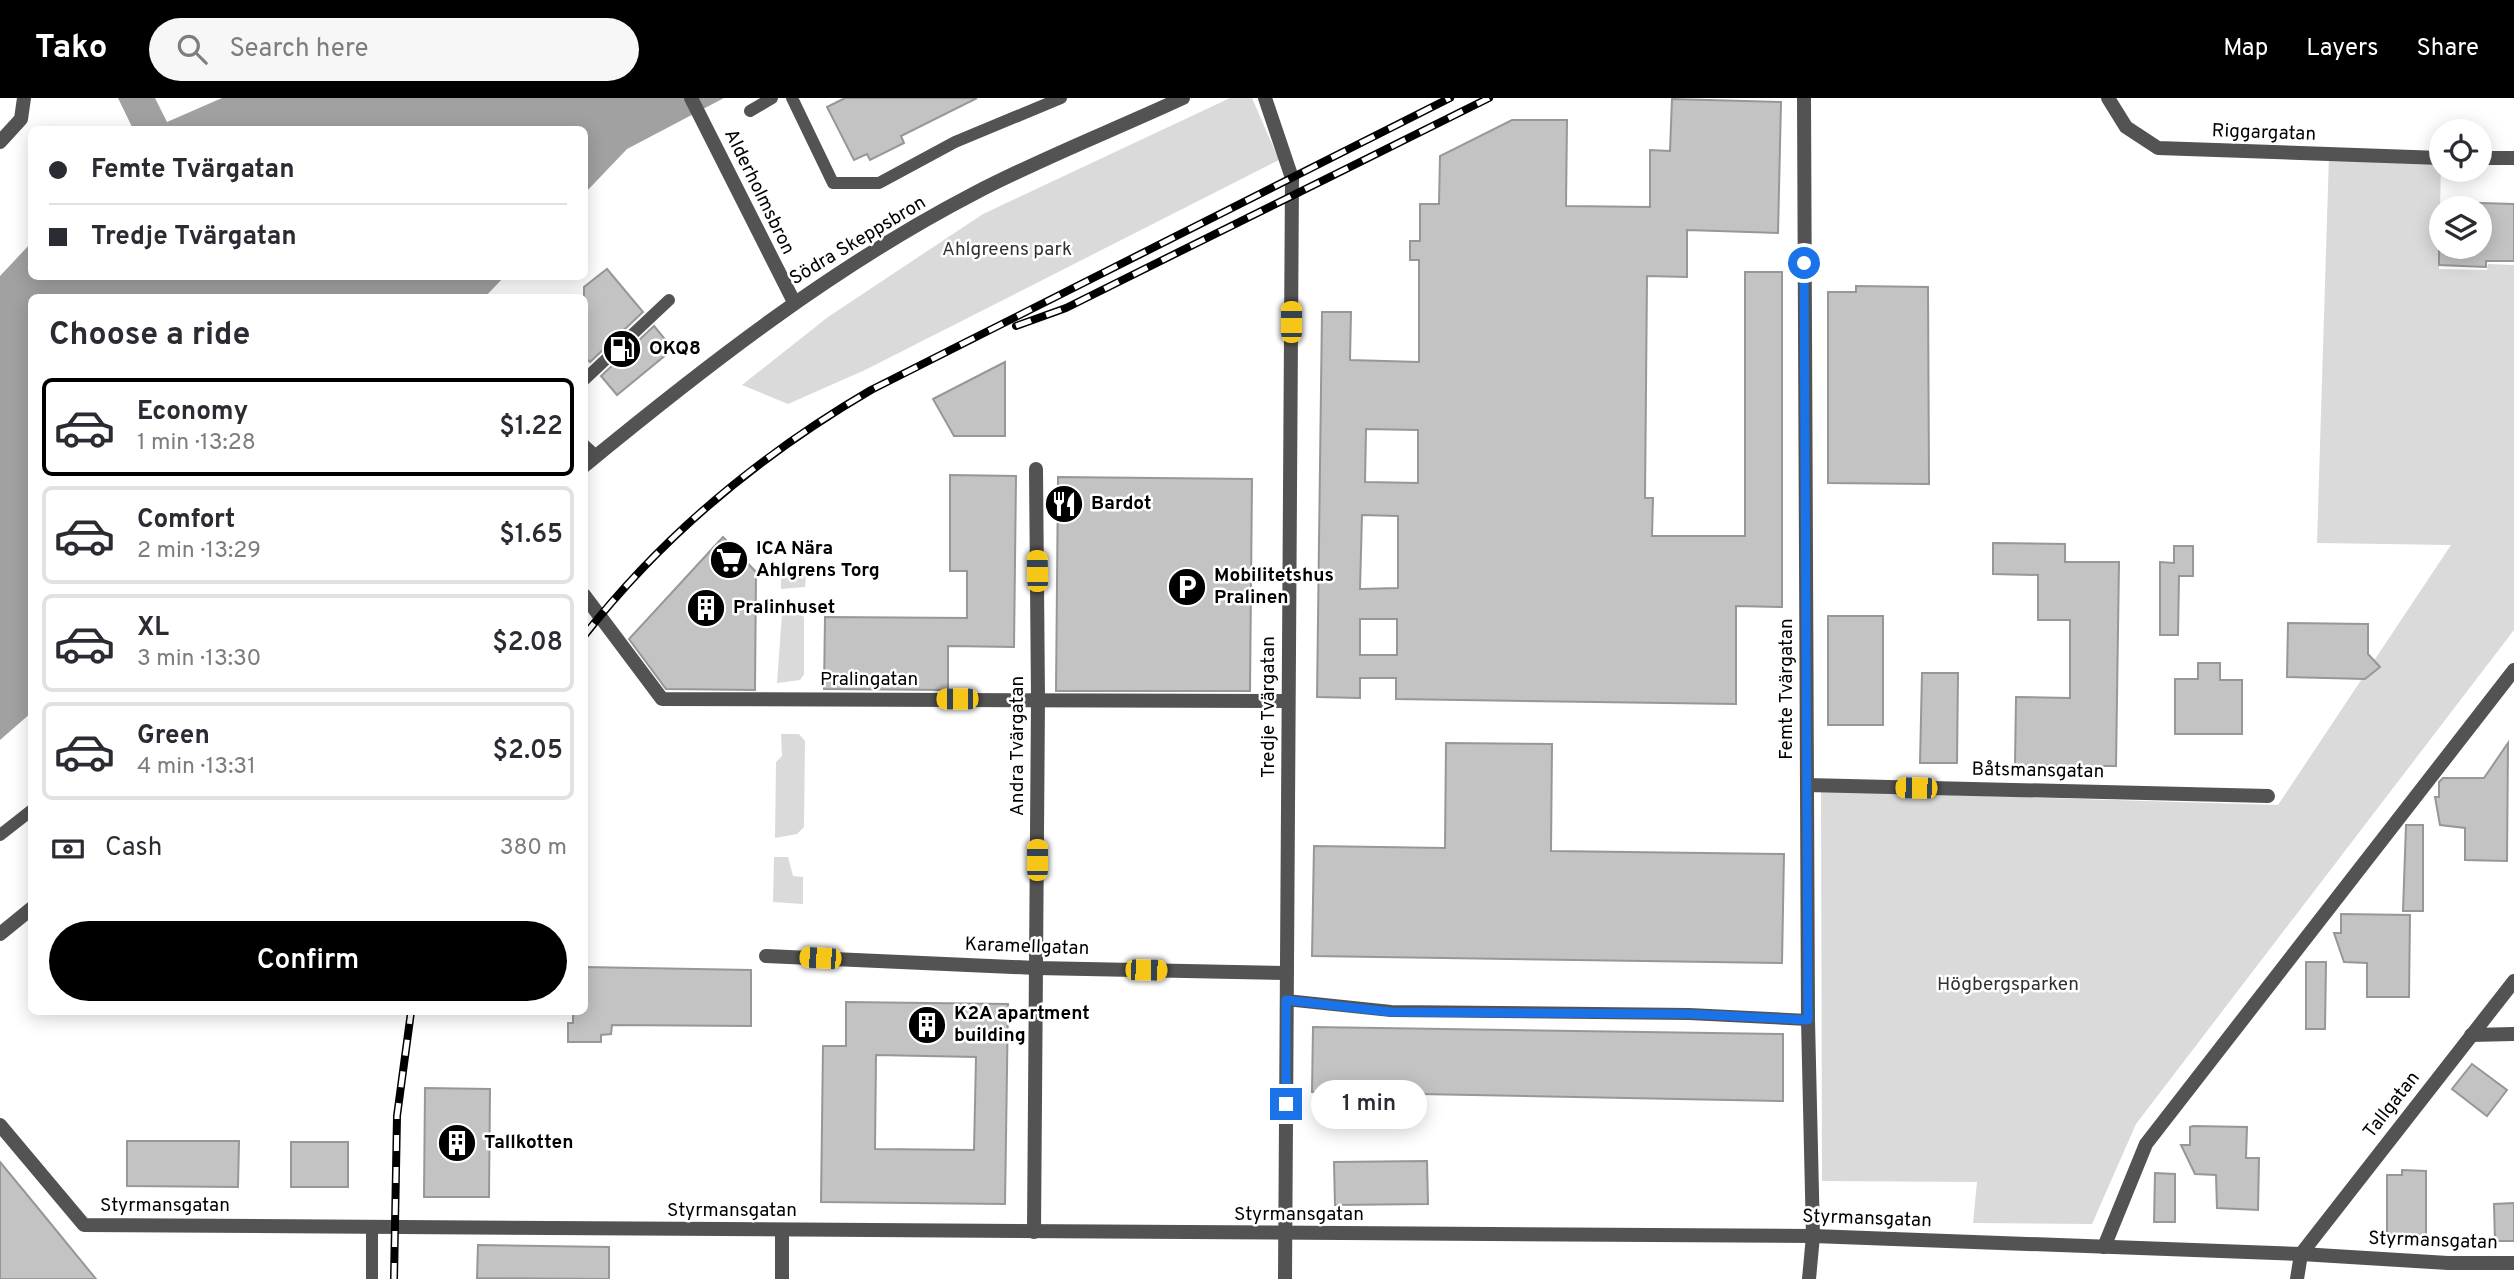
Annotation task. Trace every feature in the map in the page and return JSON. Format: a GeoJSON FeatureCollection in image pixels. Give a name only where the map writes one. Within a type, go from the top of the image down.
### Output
{"type":"FeatureCollection","features":[{"type":"Feature","properties":{"kind":"street"},"geometry":{"type":"LineString","coordinates":[[0,142],[21,120],[24,98]]}},
{"type":"Feature","properties":{"kind":"street","name":"Alderholmsbron"},"geometry":{"type":"LineString","coordinates":[[691,98],[794,302]]}},
{"type":"Feature","properties":{"kind":"street","name":"Södra Skeppsbron"},"geometry":{"type":"LineString","coordinates":[[590,461],[794,302],[975,193],[1182,98]]}},
{"type":"Feature","properties":{"kind":"street","name":"Tredje Tvärgatan"},"geometry":{"type":"LineString","coordinates":[[1265,98],[1292,178],[1285,1279]]}},
{"type":"Feature","properties":{"kind":"street","name":"Femte Tvärgatan"},"geometry":{"type":"LineString","coordinates":[[1804,98],[1808,1020],[1813,1236],[1809,1279]]}},
{"type":"Feature","properties":{"kind":"street","name":"Riggargatan"},"geometry":{"type":"LineString","coordinates":[[2108,98],[2126,127],[2158,148],[2429,158]]}},
{"type":"Feature","properties":{"kind":"street"},"geometry":{"type":"LineString","coordinates":[[2492,158],[2514,158]]}},
{"type":"Feature","properties":{"kind":"street","name":"Andra Tvärgatan"},"geometry":{"type":"LineString","coordinates":[[1034,1233],[1038,699],[1036,469]]}},
{"type":"Feature","properties":{"kind":"street","name":"Pralingatan"},"geometry":{"type":"LineString","coordinates":[[588,600],[663,699],[1288,701]]}},
{"type":"Feature","properties":{"kind":"street"},"geometry":{"type":"LineString","coordinates":[[2104,1247],[2146,1144],[2514,670]]}},
{"type":"Feature","properties":{"kind":"street","name":"Båtsmansgatan"},"geometry":{"type":"LineString","coordinates":[[1807,785],[2268,796]]}},
{"type":"Feature","properties":{"kind":"street"},"geometry":{"type":"LineString","coordinates":[[0,934],[28,911]]}},
{"type":"Feature","properties":{"kind":"street","name":"Karamellgatan"},"geometry":{"type":"LineString","coordinates":[[766,956],[1036,968],[1287,973]]}},
{"type":"Feature","properties":{"kind":"street","name":"Tallgatan"},"geometry":{"type":"LineString","coordinates":[[2301,1254],[2514,981]]}},
{"type":"Feature","properties":{"kind":"street"},"geometry":{"type":"LineString","coordinates":[[2471,1035],[2514,1034]]}},
{"type":"Feature","properties":{"kind":"street","name":"Styrmansgatan"},"geometry":{"type":"LineString","coordinates":[[0,1125],[84,1225],[1813,1236],[2301,1254],[2448,1263],[2514,1263]]}},
{"type":"Feature","properties":{"kind":"street"},"geometry":{"type":"LineString","coordinates":[[782,1230],[782,1279]]}},
{"type":"Feature","properties":{"kind":"street"},"geometry":{"type":"LineString","coordinates":[[2297,1279],[2301,1254]]}},
{"type":"Feature","properties":{"kind":"lane"},"geometry":{"type":"LineString","coordinates":[[750,111],[772,98]]}},
{"type":"Feature","properties":{"kind":"lane"},"geometry":{"type":"LineString","coordinates":[[792,98],[833,183],[879,183],[955,142],[1061,98]]}},
{"type":"Feature","properties":{"kind":"lane"},"geometry":{"type":"LineString","coordinates":[[588,376],[669,300]]}},
{"type":"Feature","properties":{"kind":"lane"},"geometry":{"type":"LineString","coordinates":[[0,835],[28,813]]}},
{"type":"Feature","properties":{"kind":"lane"},"geometry":{"type":"LineString","coordinates":[[1286,1000],[1391,1012],[1689,1014],[1808,1020]]}},
{"type":"Feature","properties":{"kind":"lane"},"geometry":{"type":"LineString","coordinates":[[372,1226],[372,1279]]}},
{"type":"Feature","properties":{"kind":"green space","name":"Ahlgreens park"},"geometry":{"type":"Polygon","coordinates":[[[1230,98],[1252,98],[1279,160],[865,370],[788,404],[742,385],[828,317],[983,214],[1230,98]]]}},
{"type":"Feature","properties":{"kind":"green space","name":"Högbergsparken"},"geometry":{"type":"Polygon","coordinates":[[[2329,154],[2429,158],[2429,182],[2441,182],[2440,196],[2429,196],[2429,259],[2439,259],[2439,269],[2487,270],[2488,264],[2514,265],[2514,630],[2136,1124],[2092,1224],[1973,1223],[1977,1182],[1822,1181],[1821,791],[2278,805],[2451,545],[2317,543],[2329,154]]]}},
{"type":"Feature","properties":{"kind":"green space"},"geometry":{"type":"Polygon","coordinates":[[[775,566],[797,566],[806,574],[805,587],[781,589],[781,573],[775,571],[775,566]]]}},
{"type":"Feature","properties":{"kind":"green space"},"geometry":{"type":"Polygon","coordinates":[[[798,613],[804,617],[804,674],[800,680],[777,683],[782,614],[798,613]]]}},
{"type":"Feature","properties":{"kind":"green space"},"geometry":{"type":"Polygon","coordinates":[[[781,734],[799,734],[805,741],[804,827],[797,834],[775,838],[776,762],[782,756],[781,734]]]}},
{"type":"Feature","properties":{"kind":"green space"},"geometry":{"type":"Polygon","coordinates":[[[774,857],[788,857],[793,876],[803,877],[803,904],[773,902],[774,857]]]}},
{"type":"Feature","properties":{"kind":"shaded area"},"geometry":{"type":"Polygon","coordinates":[[[118,98],[155,98],[167,122],[222,98],[724,98],[627,149],[588,190],[588,126],[132,126],[118,98]]]}},
{"type":"Feature","properties":{"kind":"shaded area"},"geometry":{"type":"Polygon","coordinates":[[[28,246],[28,280],[501,280],[488,294],[28,294],[28,716],[0,740],[0,276],[28,246]]]}},
{"type":"Feature","properties":{"kind":"building"},"geometry":{"type":"Polygon","coordinates":[[[845,98],[977,98],[901,136],[904,143],[870,160],[867,154],[854,160],[827,107],[845,98]]]}},
{"type":"Feature","properties":{"kind":"building"},"geometry":{"type":"Polygon","coordinates":[[[1672,99],[1781,102],[1778,233],[1687,230],[1687,277],[1647,276],[1645,498],[1653,498],[1652,536],[1745,536],[1745,272],[1782,272],[1782,607],[1736,606],[1736,704],[1396,699],[1396,678],[1360,678],[1360,698],[1317,697],[1322,312],[1351,312],[1350,360],[1419,362],[1419,260],[1410,260],[1410,241],[1420,241],[1420,204],[1439,204],[1440,156],[1512,120],[1567,120],[1566,206],[1650,207],[1650,150],[1670,151],[1672,99]],[[1366,429],[1365,482],[1418,483],[1418,430],[1366,429]],[[1362,515],[1360,589],[1398,588],[1398,516],[1362,515]],[[1360,619],[1360,655],[1397,655],[1397,619],[1360,619]]]}},
{"type":"Feature","properties":{"kind":"building"},"geometry":{"type":"Polygon","coordinates":[[[2492,203],[2514,204],[2514,261],[2486,261],[2486,267],[2439,265],[2439,259],[2492,259],[2492,203]]]}},
{"type":"Feature","properties":{"kind":"building"},"geometry":{"type":"Polygon","coordinates":[[[607,269],[643,312],[590,362],[588,294],[584,294],[584,287],[607,269]]]}},
{"type":"Feature","properties":{"kind":"building"},"geometry":{"type":"Polygon","coordinates":[[[1856,286],[1928,287],[1929,484],[1828,483],[1828,292],[1856,292],[1856,286]]]}},
{"type":"Feature","properties":{"kind":"building"},"geometry":{"type":"Polygon","coordinates":[[[654,326],[673,349],[617,395],[601,376],[654,326]]]}},
{"type":"Feature","properties":{"kind":"building"},"geometry":{"type":"Polygon","coordinates":[[[1005,362],[1005,436],[954,436],[933,399],[1005,362]]]}},
{"type":"Feature","properties":{"kind":"building"},"geometry":{"type":"Polygon","coordinates":[[[950,475],[1016,476],[1014,647],[948,646],[948,690],[824,689],[825,617],[967,618],[967,571],[950,571],[950,475]]]}},
{"type":"Feature","properties":{"kind":"building","name":"Mobilitetshus Pralinen"},"geometry":{"type":"Polygon","coordinates":[[[1058,477],[1252,479],[1250,691],[1056,691],[1058,477]]]}},
{"type":"Feature","properties":{"kind":"building","name":"Pralinhuset"},"geometry":{"type":"Polygon","coordinates":[[[723,537],[756,572],[755,690],[666,689],[629,639],[723,537]]]}},
{"type":"Feature","properties":{"kind":"building"},"geometry":{"type":"Polygon","coordinates":[[[1993,543],[2065,544],[2065,562],[2119,562],[2116,766],[2100,766],[2100,774],[2073,773],[2073,766],[2015,765],[2016,697],[2070,698],[2070,620],[2038,620],[2038,575],[1993,574],[1993,543]]]}},
{"type":"Feature","properties":{"kind":"building"},"geometry":{"type":"Polygon","coordinates":[[[2174,546],[2193,546],[2193,576],[2179,576],[2178,635],[2160,635],[2160,562],[2174,563],[2174,546]]]}},
{"type":"Feature","properties":{"kind":"building"},"geometry":{"type":"Polygon","coordinates":[[[1828,616],[1883,616],[1883,725],[1828,725],[1828,616]]]}},
{"type":"Feature","properties":{"kind":"building"},"geometry":{"type":"Polygon","coordinates":[[[2288,623],[2368,624],[2368,654],[2380,667],[2365,679],[2287,677],[2288,623]]]}},
{"type":"Feature","properties":{"kind":"building"},"geometry":{"type":"Polygon","coordinates":[[[2198,663],[2220,663],[2220,680],[2242,680],[2242,734],[2175,734],[2175,679],[2198,679],[2198,663]]]}},
{"type":"Feature","properties":{"kind":"building"},"geometry":{"type":"Polygon","coordinates":[[[1922,673],[1958,673],[1957,763],[1920,763],[1922,673]]]}},
{"type":"Feature","properties":{"kind":"building"},"geometry":{"type":"Polygon","coordinates":[[[1446,743],[1552,744],[1551,851],[1784,854],[1782,963],[1312,956],[1314,846],[1445,848],[1446,743]]]}},
{"type":"Feature","properties":{"kind":"building"},"geometry":{"type":"Polygon","coordinates":[[[2508,743],[2507,861],[2465,860],[2465,828],[2440,825],[2435,797],[2439,797],[2439,782],[2443,778],[2484,778],[2508,743]]]}},
{"type":"Feature","properties":{"kind":"building"},"geometry":{"type":"Polygon","coordinates":[[[2406,825],[2423,825],[2423,911],[2403,911],[2406,825]]]}},
{"type":"Feature","properties":{"kind":"building"},"geometry":{"type":"Polygon","coordinates":[[[2341,914],[2410,915],[2409,997],[2367,997],[2367,963],[2344,962],[2334,933],[2341,933],[2341,914]]]}},
{"type":"Feature","properties":{"kind":"building"},"geometry":{"type":"Polygon","coordinates":[[[2306,962],[2326,962],[2325,1029],[2306,1029],[2306,962]]]}},
{"type":"Feature","properties":{"kind":"building"},"geometry":{"type":"Polygon","coordinates":[[[588,967],[751,970],[751,1026],[612,1025],[611,1034],[601,1035],[601,1042],[568,1042],[568,1023],[573,1023],[573,1015],[588,1015],[588,967]]]}},
{"type":"Feature","properties":{"kind":"building"},"geometry":{"type":"Polygon","coordinates":[[[846,1002],[1008,1004],[1005,1204],[821,1202],[823,1046],[846,1046],[846,1002]],[[876,1055],[875,1149],[974,1150],[976,1057],[876,1055]]]}},
{"type":"Feature","properties":{"kind":"building"},"geometry":{"type":"Polygon","coordinates":[[[1313,1027],[1783,1034],[1783,1101],[1312,1092],[1313,1027]]]}},
{"type":"Feature","properties":{"kind":"building"},"geometry":{"type":"Polygon","coordinates":[[[2472,1064],[2507,1090],[2487,1116],[2452,1089],[2472,1064]]]}},
{"type":"Feature","properties":{"kind":"building","name":"Tallkotten"},"geometry":{"type":"Polygon","coordinates":[[[425,1088],[490,1089],[489,1197],[424,1197],[425,1088]]]}},
{"type":"Feature","properties":{"kind":"building"},"geometry":{"type":"Polygon","coordinates":[[[2190,1127],[2247,1127],[2246,1158],[2259,1158],[2258,1210],[2217,1208],[2216,1175],[2195,1174],[2181,1145],[2190,1145],[2190,1127]]]}},
{"type":"Feature","properties":{"kind":"building"},"geometry":{"type":"Polygon","coordinates":[[[127,1141],[239,1141],[238,1187],[127,1186],[127,1141]]]}},
{"type":"Feature","properties":{"kind":"building"},"geometry":{"type":"Polygon","coordinates":[[[291,1142],[348,1142],[348,1187],[291,1187],[291,1142]]]}},
{"type":"Feature","properties":{"kind":"building"},"geometry":{"type":"Polygon","coordinates":[[[1427,1161],[1428,1204],[1335,1205],[1334,1162],[1427,1161]]]}},
{"type":"Feature","properties":{"kind":"building"},"geometry":{"type":"Polygon","coordinates":[[[0,1162],[33,1202],[96,1279],[0,1279],[0,1162]]]}},
{"type":"Feature","properties":{"kind":"building"},"geometry":{"type":"Polygon","coordinates":[[[2402,1170],[2426,1171],[2426,1239],[2387,1238],[2387,1175],[2402,1175],[2402,1170]]]}},
{"type":"Feature","properties":{"kind":"building"},"geometry":{"type":"Polygon","coordinates":[[[2155,1173],[2175,1174],[2175,1222],[2154,1222],[2155,1173]]]}},
{"type":"Feature","properties":{"kind":"building"},"geometry":{"type":"Polygon","coordinates":[[[2514,1203],[2514,1241],[2495,1241],[2494,1204],[2514,1203]]]}},
{"type":"Feature","properties":{"kind":"building"},"geometry":{"type":"Polygon","coordinates":[[[478,1245],[609,1247],[609,1279],[477,1278],[478,1245]]]}},
{"type":"Feature","properties":{"kind":"railway"},"geometry":{"type":"LineString","coordinates":[[588,631],[614,599],[680,531],[752,470],[830,415],[871,390],[1450,98]]}},
{"type":"Feature","properties":{"kind":"railway"},"geometry":{"type":"LineString","coordinates":[[1016,326],[1066,308],[1489,98]]}},
{"type":"Feature","properties":{"kind":"railway"},"geometry":{"type":"LineString","coordinates":[[394,1279],[397,1116],[411,1015]]}},
{"type":"Feature","properties":{"kind":"place","name":"OKQ8"},"geometry":{"type":"Point","coordinates":[622,349]}},
{"type":"Feature","properties":{"kind":"place","name":"Bardot"},"geometry":{"type":"Point","coordinates":[1064,504]}},
{"type":"Feature","properties":{"kind":"place","name":"ICA Nära Ahlgrens Torg"},"geometry":{"type":"Point","coordinates":[729,560]}},
{"type":"Feature","properties":{"kind":"place","name":"Mobilitetshus Pralinen"},"geometry":{"type":"Point","coordinates":[1187,587]}},
{"type":"Feature","properties":{"kind":"place","name":"Pralinhuset"},"geometry":{"type":"Point","coordinates":[706,608]}},
{"type":"Feature","properties":{"kind":"place","name":"K2A apartment building"},"geometry":{"type":"Point","coordinates":[927,1025]}},
{"type":"Feature","properties":{"kind":"place","name":"Tallkotten"},"geometry":{"type":"Point","coordinates":[457,1143]}},
{"type":"Feature","properties":{"kind":"route"},"geometry":{"type":"LineString","coordinates":[[1286,1104],[1286,1000],[1391,1012],[1689,1014],[1808,1020],[1804,263]]}}]}
